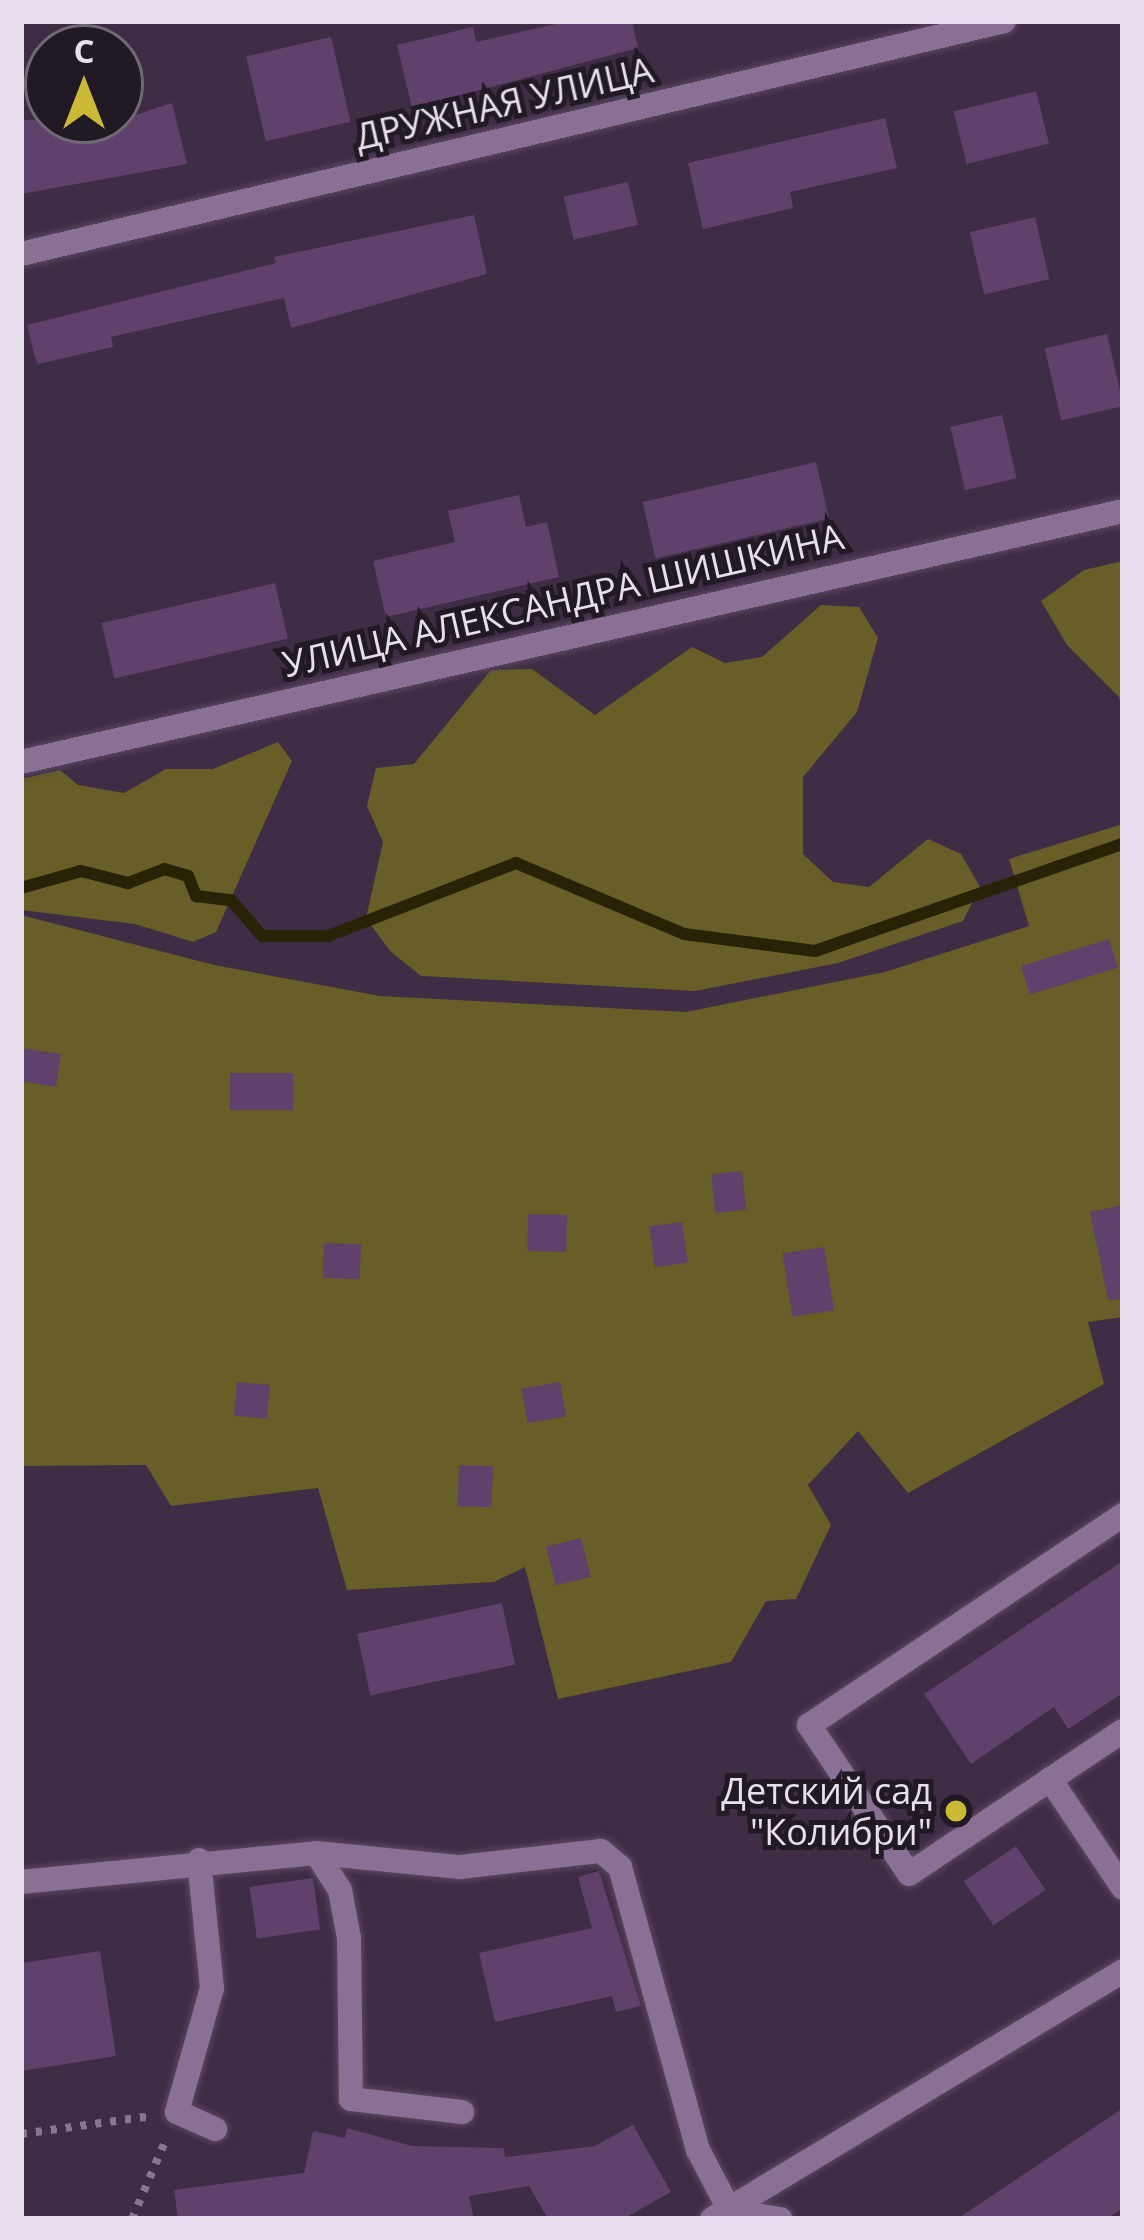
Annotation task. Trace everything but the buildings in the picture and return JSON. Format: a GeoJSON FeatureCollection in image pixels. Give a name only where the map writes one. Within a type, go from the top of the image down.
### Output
{"type":"FeatureCollection","features":[{"type":"Feature","properties":{"kind":"street","name":"ДРУЖНАЯ УЛИЦА"},"geometry":{"type":"LineString","coordinates":[[21,254],[1004,21]]}},
{"type":"Feature","properties":{"kind":"street","name":"УЛИЦА АЛЕКСАНДРА ШИШКИНА"},"geometry":{"type":"LineString","coordinates":[[21,762],[1123,511]]}},
{"type":"Feature","properties":{"kind":"street"},"geometry":{"type":"LineString","coordinates":[[1123,1515],[809,1725],[909,1874],[1123,1731]]}},
{"type":"Feature","properties":{"kind":"street"},"geometry":{"type":"LineString","coordinates":[[1051,1779],[1123,1888]]}},
{"type":"Feature","properties":{"kind":"street"},"geometry":{"type":"LineString","coordinates":[[21,1882],[199,1860],[316,1853],[460,1867],[601,1851],[620,1867],[698,2150],[721,2215]]}},
{"type":"Feature","properties":{"kind":"street"},"geometry":{"type":"LineString","coordinates":[[316,1853],[340,1890],[349,1938],[351,2099],[462,2112]]}},
{"type":"Feature","properties":{"kind":"street"},"geometry":{"type":"LineString","coordinates":[[199,1860],[212,1988],[177,2112],[215,2129]]}},
{"type":"Feature","properties":{"kind":"street"},"geometry":{"type":"LineString","coordinates":[[721,2215],[1123,1971]]}},
{"type":"Feature","properties":{"kind":"street"},"geometry":{"type":"LineString","coordinates":[[721,2215],[780,2219]]}},
{"type":"Feature","properties":{"kind":"path"},"geometry":{"type":"LineString","coordinates":[[21,2134],[177,2112]]}},
{"type":"Feature","properties":{"kind":"path"},"geometry":{"type":"LineString","coordinates":[[132,2219],[177,2112]]}},
{"type":"Feature","properties":{"kind":"shaded area"},"geometry":{"type":"Polygon","coordinates":[[[1123,561],[1123,712],[1119,697],[1067,645],[1041,601],[1084,570],[1123,561]]]}},
{"type":"Feature","properties":{"kind":"shaded area"},"geometry":{"type":"Polygon","coordinates":[[[821,605],[859,607],[878,638],[857,712],[803,777],[803,854],[833,882],[869,887],[928,839],[961,854],[980,887],[963,921],[838,963],[695,991],[421,976],[390,951],[366,918],[383,842],[367,806],[376,768],[414,764],[491,670],[532,669],[595,715],[692,647],[725,663],[762,657],[821,605]]]}},
{"type":"Feature","properties":{"kind":"shaded area"},"geometry":{"type":"Polygon","coordinates":[[[278,742],[292,761],[216,932],[193,942],[135,924],[21,910],[21,779],[60,770],[78,785],[124,793],[166,769],[213,769],[278,742]]]}},
{"type":"Feature","properties":{"kind":"shaded area"},"geometry":{"type":"Polygon","coordinates":[[[1123,824],[1123,1317],[1088,1322],[1104,1384],[908,1493],[858,1431],[808,1485],[831,1525],[796,1599],[766,1601],[731,1662],[558,1699],[525,1567],[494,1582],[347,1590],[318,1488],[171,1506],[146,1465],[21,1466],[21,915],[214,965],[380,996],[686,1012],[885,972],[1029,926],[1009,859],[1123,824]]]}},
{"type":"Feature","properties":{"kind":"waterway"},"geometry":{"type":"LineString","coordinates":[[21,888],[81,871],[128,883],[164,869],[188,876],[196,896],[231,900],[262,936],[328,936],[516,863],[684,934],[815,951],[1123,844]]}},
{"type":"Feature","properties":{"kind":"place","name":"Детский сад \"Колибри\""},"geometry":{"type":"Point","coordinates":[956,1811]}}]}
